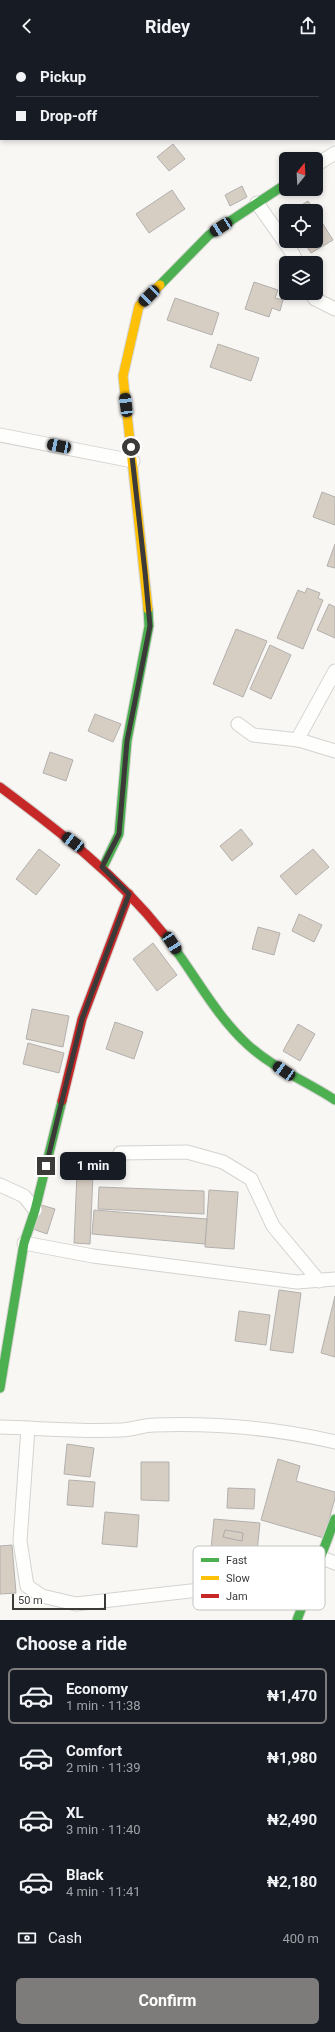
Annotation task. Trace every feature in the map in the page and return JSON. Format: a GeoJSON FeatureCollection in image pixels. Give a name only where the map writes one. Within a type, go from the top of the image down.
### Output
{"type":"FeatureCollection","features":[{"type":"Feature","properties":{"kind":"street"},"geometry":{"type":"LineString","coordinates":[[323,161],[335,153]]}},
{"type":"Feature","properties":{"kind":"street"},"geometry":{"type":"LineString","coordinates":[[102,867],[119,834],[127,741],[150,626],[123,376],[139,306],[209,235],[279,189]]}},
{"type":"Feature","properties":{"kind":"street"},"geometry":{"type":"LineString","coordinates":[[257,203],[294,256]]}},
{"type":"Feature","properties":{"kind":"street"},"geometry":{"type":"LineString","coordinates":[[317,300],[335,309]]}},
{"type":"Feature","properties":{"kind":"street"},"geometry":{"type":"LineString","coordinates":[[0,435],[132,461]]}},
{"type":"Feature","properties":{"kind":"street"},"geometry":{"type":"LineString","coordinates":[[297,740],[335,671]]}},
{"type":"Feature","properties":{"kind":"street"},"geometry":{"type":"LineString","coordinates":[[238,724],[253,735],[297,740],[335,751]]}},
{"type":"Feature","properties":{"kind":"street"},"geometry":{"type":"LineString","coordinates":[[0,787],[73,842],[102,867],[129,894],[172,943],[229,1028],[264,1058],[284,1071],[315,1086],[335,1100]]}},
{"type":"Feature","properties":{"kind":"street"},"geometry":{"type":"LineString","coordinates":[[0,1388],[24,1243],[35,1210],[82,1019],[129,894]]}},
{"type":"Feature","properties":{"kind":"street"},"geometry":{"type":"LineString","coordinates":[[120,1153],[187,1152],[223,1162],[251,1179],[273,1226],[319,1281]]}},
{"type":"Feature","properties":{"kind":"street"},"geometry":{"type":"LineString","coordinates":[[0,1185],[24,1196],[35,1210]]}},
{"type":"Feature","properties":{"kind":"street"},"geometry":{"type":"LineString","coordinates":[[24,1243],[93,1256],[297,1282],[335,1279]]}},
{"type":"Feature","properties":{"kind":"street"},"geometry":{"type":"LineString","coordinates":[[0,1427],[122,1430],[152,1425],[230,1426],[265,1428],[335,1442]]}},
{"type":"Feature","properties":{"kind":"street"},"geometry":{"type":"LineString","coordinates":[[28,1428],[20,1541],[27,1586],[42,1596],[76,1604],[193,1591]]}},
{"type":"Feature","properties":{"kind":"street"},"geometry":{"type":"LineString","coordinates":[[324,1546],[335,1519]]}},
{"type":"Feature","properties":{"kind":"street"},"geometry":{"type":"LineString","coordinates":[[325,1559],[335,1563]]}},
{"type":"Feature","properties":{"kind":"street"},"geometry":{"type":"LineString","coordinates":[[297,1620],[301,1610]]}},
{"type":"Feature","properties":{"kind":"building"},"geometry":{"type":"Polygon","coordinates":[[[173,144],[185,159],[169,171],[157,157],[173,144]]]}},
{"type":"Feature","properties":{"kind":"building"},"geometry":{"type":"Polygon","coordinates":[[[242,186],[247,197],[230,206],[225,195],[242,186]]]}},
{"type":"Feature","properties":{"kind":"building"},"geometry":{"type":"Polygon","coordinates":[[[172,190],[185,209],[149,233],[136,214],[172,190]]]}},
{"type":"Feature","properties":{"kind":"building"},"geometry":{"type":"Polygon","coordinates":[[[308,201],[310,204],[303,204],[308,201]]]}},
{"type":"Feature","properties":{"kind":"building"},"geometry":{"type":"Polygon","coordinates":[[[323,224],[333,240],[323,246],[323,224]]]}},
{"type":"Feature","properties":{"kind":"building"},"geometry":{"type":"Polygon","coordinates":[[[308,248],[319,248],[311,253],[308,248]]]}},
{"type":"Feature","properties":{"kind":"building"},"geometry":{"type":"Polygon","coordinates":[[[254,282],[278,290],[275,298],[283,300],[280,311],[272,308],[269,317],[245,309],[254,282]]]}},
{"type":"Feature","properties":{"kind":"building"},"geometry":{"type":"Polygon","coordinates":[[[175,298],[219,313],[212,335],[167,320],[175,298]]]}},
{"type":"Feature","properties":{"kind":"building"},"geometry":{"type":"Polygon","coordinates":[[[218,344],[259,358],[251,381],[210,367],[218,344]]]}},
{"type":"Feature","properties":{"kind":"building"},"geometry":{"type":"Polygon","coordinates":[[[322,492],[335,497],[335,525],[313,517],[322,492]]]}},
{"type":"Feature","properties":{"kind":"building"},"geometry":{"type":"Polygon","coordinates":[[[335,544],[335,568],[327,566],[335,544]]]}},
{"type":"Feature","properties":{"kind":"building"},"geometry":{"type":"Polygon","coordinates":[[[307,588],[320,593],[318,598],[323,600],[303,649],[277,638],[298,590],[305,593],[307,588]]]}},
{"type":"Feature","properties":{"kind":"building"},"geometry":{"type":"Polygon","coordinates":[[[329,604],[335,607],[335,638],[317,630],[329,604]]]}},
{"type":"Feature","properties":{"kind":"building"},"geometry":{"type":"Polygon","coordinates":[[[236,629],[267,641],[243,697],[213,684],[236,629]]]}},
{"type":"Feature","properties":{"kind":"building"},"geometry":{"type":"Polygon","coordinates":[[[270,645],[291,655],[271,699],[250,689],[270,645]]]}},
{"type":"Feature","properties":{"kind":"building"},"geometry":{"type":"Polygon","coordinates":[[[95,714],[121,724],[113,742],[88,731],[95,714]]]}},
{"type":"Feature","properties":{"kind":"building"},"geometry":{"type":"Polygon","coordinates":[[[50,752],[73,760],[66,781],[43,773],[50,752]]]}},
{"type":"Feature","properties":{"kind":"building"},"geometry":{"type":"Polygon","coordinates":[[[241,829],[253,844],[232,861],[220,846],[241,829]]]}},
{"type":"Feature","properties":{"kind":"building"},"geometry":{"type":"Polygon","coordinates":[[[39,849],[60,865],[36,895],[16,879],[39,849]]]}},
{"type":"Feature","properties":{"kind":"building"},"geometry":{"type":"Polygon","coordinates":[[[313,849],[329,867],[296,895],[280,876],[313,849]]]}},
{"type":"Feature","properties":{"kind":"building"},"geometry":{"type":"Polygon","coordinates":[[[299,914],[322,925],[314,942],[292,931],[299,914]]]}},
{"type":"Feature","properties":{"kind":"building"},"geometry":{"type":"Polygon","coordinates":[[[258,927],[280,933],[274,955],[252,949],[258,927]]]}},
{"type":"Feature","properties":{"kind":"building"},"geometry":{"type":"Polygon","coordinates":[[[153,943],[177,975],[157,991],[133,959],[153,943]]]}},
{"type":"Feature","properties":{"kind":"building"},"geometry":{"type":"Polygon","coordinates":[[[32,1009],[69,1016],[63,1047],[26,1039],[32,1009]]]}},
{"type":"Feature","properties":{"kind":"building"},"geometry":{"type":"Polygon","coordinates":[[[115,1022],[143,1032],[134,1059],[106,1049],[115,1022]]]}},
{"type":"Feature","properties":{"kind":"building"},"geometry":{"type":"Polygon","coordinates":[[[298,1024],[315,1034],[300,1061],[283,1051],[298,1024]]]}},
{"type":"Feature","properties":{"kind":"building"},"geometry":{"type":"Polygon","coordinates":[[[28,1043],[64,1053],[59,1073],[23,1064],[28,1043]]]}},
{"type":"Feature","properties":{"kind":"building"},"geometry":{"type":"Polygon","coordinates":[[[77,1173],[93,1174],[90,1244],[74,1243],[77,1173]]]}},
{"type":"Feature","properties":{"kind":"building"},"geometry":{"type":"Polygon","coordinates":[[[99,1187],[204,1191],[204,1214],[98,1209],[99,1187]]]}},
{"type":"Feature","properties":{"kind":"building"},"geometry":{"type":"Polygon","coordinates":[[[209,1190],[238,1192],[234,1249],[205,1247],[209,1190]]]}},
{"type":"Feature","properties":{"kind":"building"},"geometry":{"type":"Polygon","coordinates":[[[41,1205],[55,1209],[47,1234],[33,1229],[41,1205]]]}},
{"type":"Feature","properties":{"kind":"building"},"geometry":{"type":"Polygon","coordinates":[[[94,1210],[207,1219],[205,1244],[92,1234],[94,1210]]]}},
{"type":"Feature","properties":{"kind":"building"},"geometry":{"type":"Polygon","coordinates":[[[279,1290],[301,1293],[293,1353],[270,1350],[279,1290]]]}},
{"type":"Feature","properties":{"kind":"building"},"geometry":{"type":"Polygon","coordinates":[[[335,1296],[335,1357],[321,1353],[335,1296]]]}},
{"type":"Feature","properties":{"kind":"building"},"geometry":{"type":"Polygon","coordinates":[[[239,1311],[270,1315],[266,1345],[235,1341],[239,1311]]]}},
{"type":"Feature","properties":{"kind":"building"},"geometry":{"type":"Polygon","coordinates":[[[67,1444],[94,1448],[90,1477],[64,1474],[67,1444]]]}},
{"type":"Feature","properties":{"kind":"building"},"geometry":{"type":"Polygon","coordinates":[[[278,1459],[300,1466],[296,1481],[335,1492],[335,1498],[324,1538],[261,1520],[278,1459]]]}},
{"type":"Feature","properties":{"kind":"building"},"geometry":{"type":"Polygon","coordinates":[[[141,1462],[169,1462],[169,1501],[141,1500],[141,1462]]]}},
{"type":"Feature","properties":{"kind":"building"},"geometry":{"type":"Polygon","coordinates":[[[69,1480],[95,1482],[93,1507],[67,1505],[69,1480]]]}},
{"type":"Feature","properties":{"kind":"building"},"geometry":{"type":"Polygon","coordinates":[[[228,1488],[255,1489],[254,1509],[227,1508],[228,1488]]]}},
{"type":"Feature","properties":{"kind":"building"},"geometry":{"type":"Polygon","coordinates":[[[105,1512],[139,1515],[137,1547],[102,1544],[105,1512]]]}},
{"type":"Feature","properties":{"kind":"building"},"geometry":{"type":"Polygon","coordinates":[[[214,1519],[260,1523],[258,1546],[211,1546],[214,1519]],[[225,1530],[223,1537],[242,1541],[243,1533],[225,1530]]]}},
{"type":"Feature","properties":{"kind":"building"},"geometry":{"type":"Polygon","coordinates":[[[225,1530],[243,1533],[242,1541],[223,1537],[225,1530]]]}},
{"type":"Feature","properties":{"kind":"building"},"geometry":{"type":"Polygon","coordinates":[[[12,1545],[16,1593],[0,1594],[0,1546],[12,1545]]]}},
{"type":"Feature","properties":{"kind":"traffic: fast"},"geometry":{"type":"LineString","coordinates":[[160,285],[209,235],[279,189]]}},
{"type":"Feature","properties":{"kind":"traffic: fast"},"geometry":{"type":"LineString","coordinates":[[103,867],[119,834],[127,741],[149,626],[148,609]]}},
{"type":"Feature","properties":{"kind":"traffic: fast"},"geometry":{"type":"LineString","coordinates":[[163,933],[213,1005],[235,1032],[248,1045],[279,1068],[335,1100]]}},
{"type":"Feature","properties":{"kind":"traffic: fast"},"geometry":{"type":"LineString","coordinates":[[0,1388],[24,1243],[35,1210],[62,1101]]}},
{"type":"Feature","properties":{"kind":"traffic: fast"},"geometry":{"type":"LineString","coordinates":[[325,1546],[335,1519]]}},
{"type":"Feature","properties":{"kind":"traffic: fast"},"geometry":{"type":"LineString","coordinates":[[297,1620],[301,1610]]}},
{"type":"Feature","properties":{"kind":"traffic: slow"},"geometry":{"type":"LineString","coordinates":[[148,609],[123,376],[139,306],[160,285]]}},
{"type":"Feature","properties":{"kind":"traffic: jam"},"geometry":{"type":"LineString","coordinates":[[0,787],[44,820],[107,873],[163,933]]}},
{"type":"Feature","properties":{"kind":"traffic: jam"},"geometry":{"type":"LineString","coordinates":[[62,1101],[82,1019],[129,894]]}},
{"type":"Feature","properties":{"kind":"route"},"geometry":{"type":"LineString","coordinates":[[46,1166],[82,1019],[129,894],[102,867],[119,834],[127,741],[135,691],[150,626],[131,447]]}}]}
